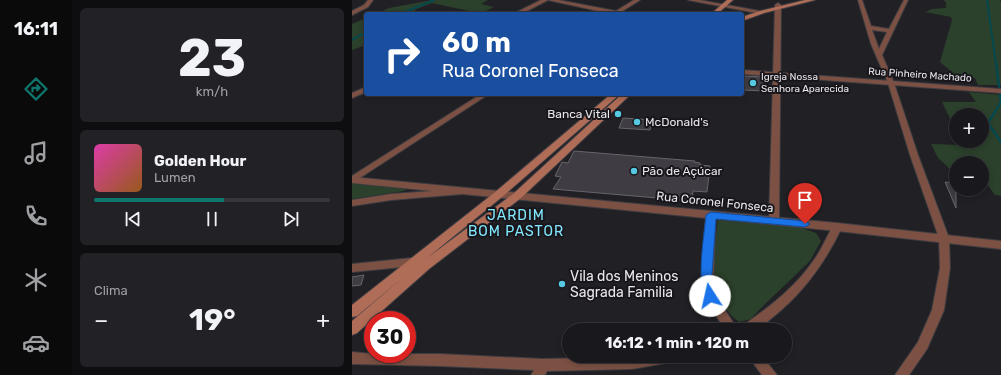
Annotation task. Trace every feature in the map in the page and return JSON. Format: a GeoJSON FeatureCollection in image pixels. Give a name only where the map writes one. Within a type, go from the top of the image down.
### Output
{"type":"FeatureCollection","features":[{"type":"Feature","properties":{"kind":"main road"},"geometry":{"type":"LineString","coordinates":[[716,12],[730,0]]}},
{"type":"Feature","properties":{"kind":"main road"},"geometry":{"type":"LineString","coordinates":[[744,18],[799,0]]}},
{"type":"Feature","properties":{"kind":"main road"},"geometry":{"type":"LineString","coordinates":[[744,14],[812,0]]}},
{"type":"Feature","properties":{"kind":"main road"},"geometry":{"type":"LineString","coordinates":[[352,312],[498,194],[614,96]]}},
{"type":"Feature","properties":{"kind":"main road"},"geometry":{"type":"LineString","coordinates":[[352,329],[425,266],[517,196],[625,96]]}},
{"type":"Feature","properties":{"kind":"street"},"geometry":{"type":"LineString","coordinates":[[352,13],[366,6],[371,0]]}},
{"type":"Feature","properties":{"kind":"street"},"geometry":{"type":"LineString","coordinates":[[520,12],[545,0]]}},
{"type":"Feature","properties":{"kind":"street"},"geometry":{"type":"LineString","coordinates":[[550,0],[608,12]]}},
{"type":"Feature","properties":{"kind":"street"},"geometry":{"type":"LineString","coordinates":[[621,12],[638,0]]}},
{"type":"Feature","properties":{"kind":"street"},"geometry":{"type":"LineString","coordinates":[[690,0],[762,12]]}},
{"type":"Feature","properties":{"kind":"street"},"geometry":{"type":"LineString","coordinates":[[860,0],[874,44],[891,83],[914,154],[944,238],[945,268],[938,310],[923,344],[902,375]]}},
{"type":"Feature","properties":{"kind":"street"},"geometry":{"type":"LineString","coordinates":[[879,55],[906,0]]}},
{"type":"Feature","properties":{"kind":"street"},"geometry":{"type":"LineString","coordinates":[[774,221],[778,6]]}},
{"type":"Feature","properties":{"kind":"street"},"geometry":{"type":"LineString","coordinates":[[870,28],[891,32]]}},
{"type":"Feature","properties":{"kind":"street"},"geometry":{"type":"LineString","coordinates":[[874,44],[885,43]]}},
{"type":"Feature","properties":{"kind":"street","name":"Rua Pinheiro Machado"},"geometry":{"type":"LineString","coordinates":[[744,72],[1001,91]]}},
{"type":"Feature","properties":{"kind":"street"},"geometry":{"type":"LineString","coordinates":[[352,96],[364,90]]}},
{"type":"Feature","properties":{"kind":"street"},"geometry":{"type":"LineString","coordinates":[[352,180],[483,96]]}},
{"type":"Feature","properties":{"kind":"street","name":"Rua Coronel Fonseca"},"geometry":{"type":"LineString","coordinates":[[352,180],[462,192],[498,194],[837,227],[1001,245]]}},
{"type":"Feature","properties":{"kind":"street"},"geometry":{"type":"LineString","coordinates":[[352,203],[406,196],[462,192]]}},
{"type":"Feature","properties":{"kind":"street"},"geometry":{"type":"LineString","coordinates":[[711,215],[707,282],[710,296],[727,323]]}},
{"type":"Feature","properties":{"kind":"street"},"geometry":{"type":"LineString","coordinates":[[756,323],[797,290],[814,270],[828,248],[837,227]]}},
{"type":"Feature","properties":{"kind":"street"},"geometry":{"type":"LineString","coordinates":[[352,268],[412,262],[425,266]]}},
{"type":"Feature","properties":{"kind":"street"},"geometry":{"type":"LineString","coordinates":[[352,358],[440,360],[541,370],[632,363]]}},
{"type":"Feature","properties":{"kind":"street"},"geometry":{"type":"LineString","coordinates":[[760,363],[770,375]]}},
{"type":"Feature","properties":{"kind":"green space"},"geometry":{"type":"Polygon","coordinates":[[[432,0],[488,0],[481,4],[494,7],[486,11],[490,12],[474,12],[432,3],[414,10],[419,12],[380,12],[389,8],[432,0]]]}},
{"type":"Feature","properties":{"kind":"green space"},"geometry":{"type":"Polygon","coordinates":[[[943,0],[1000,0],[1001,85],[978,85],[975,78],[958,77],[940,62],[952,20],[951,17],[925,12],[932,9],[946,8],[946,2],[943,0]]]}},
{"type":"Feature","properties":{"kind":"green space"},"geometry":{"type":"Polygon","coordinates":[[[364,19],[364,46],[352,50],[352,24],[364,19]]]}},
{"type":"Feature","properties":{"kind":"green space"},"geometry":{"type":"Polygon","coordinates":[[[969,92],[1001,95],[1001,196],[995,195],[989,187],[989,156],[949,156],[949,169],[938,158],[931,144],[949,145],[949,148],[989,148],[989,108],[949,108],[949,116],[942,102],[976,102],[969,92]]]}},
{"type":"Feature","properties":{"kind":"green space"},"geometry":{"type":"Polygon","coordinates":[[[352,184],[408,188],[404,191],[352,199],[352,184]]]}},
{"type":"Feature","properties":{"kind":"green space"},"geometry":{"type":"Polygon","coordinates":[[[718,219],[799,227],[816,233],[821,241],[810,261],[751,319],[739,322],[720,300],[716,288],[714,261],[718,219]]]}},
{"type":"Feature","properties":{"kind":"building","name":"Igreja Nossa Senhora Aparecida"},"geometry":{"type":"Polygon","coordinates":[[[744,76],[765,77],[765,91],[744,90],[744,76]]]}},
{"type":"Feature","properties":{"kind":"building","name":"McDonald's"},"geometry":{"type":"Polygon","coordinates":[[[623,118],[653,120],[650,130],[619,128],[623,118]]]}},
{"type":"Feature","properties":{"kind":"building","name":"Pão de Açúcar"},"geometry":{"type":"Polygon","coordinates":[[[574,151],[695,161],[694,162],[700,163],[700,165],[710,166],[707,192],[693,191],[692,201],[553,189],[561,177],[555,176],[562,162],[568,163],[574,151]]]}},
{"type":"Feature","properties":{"kind":"building"},"geometry":{"type":"Polygon","coordinates":[[[945,182],[949,182],[949,191],[945,182]]]}},
{"type":"Feature","properties":{"kind":"building"},"geometry":{"type":"Polygon","coordinates":[[[951,196],[956,196],[956,208],[951,196]]]}},
{"type":"Feature","properties":{"kind":"building"},"geometry":{"type":"Polygon","coordinates":[[[364,275],[361,285],[352,286],[352,277],[364,275]]]}},
{"type":"Feature","properties":{"kind":"waterway"},"geometry":{"type":"LineString","coordinates":[[405,12],[434,0]]}},
{"type":"Feature","properties":{"kind":"waterway"},"geometry":{"type":"LineString","coordinates":[[987,0],[996,64]]}},
{"type":"Feature","properties":{"kind":"waterway"},"geometry":{"type":"LineString","coordinates":[[352,40],[364,33]]}},
{"type":"Feature","properties":{"kind":"waterway"},"geometry":{"type":"LineString","coordinates":[[996,63],[1001,102],[988,123],[1001,142]]}},
{"type":"Feature","properties":{"kind":"place","name":"Igreja Nossa Senhora Aparecida"},"geometry":{"type":"Point","coordinates":[753,83]}},
{"type":"Feature","properties":{"kind":"place","name":"Banca Vital"},"geometry":{"type":"Point","coordinates":[618,114]}},
{"type":"Feature","properties":{"kind":"place","name":"McDonald's"},"geometry":{"type":"Point","coordinates":[637,122]}},
{"type":"Feature","properties":{"kind":"place","name":"Pão de Açúcar"},"geometry":{"type":"Point","coordinates":[634,171]}},
{"type":"Feature","properties":{"kind":"place","name":"Vila dos Meninos Sagrada Familia"},"geometry":{"type":"Point","coordinates":[562,284]}},
{"type":"Feature","properties":{"kind":"district","name":"JARDIM BOM PASTOR"},"geometry":{"type":"Point","coordinates":[516,224]}},
{"type":"Feature","properties":{"kind":"route"},"geometry":{"type":"LineString","coordinates":[[710,296],[707,282],[707,266],[711,215],[805,224]]}}]}
